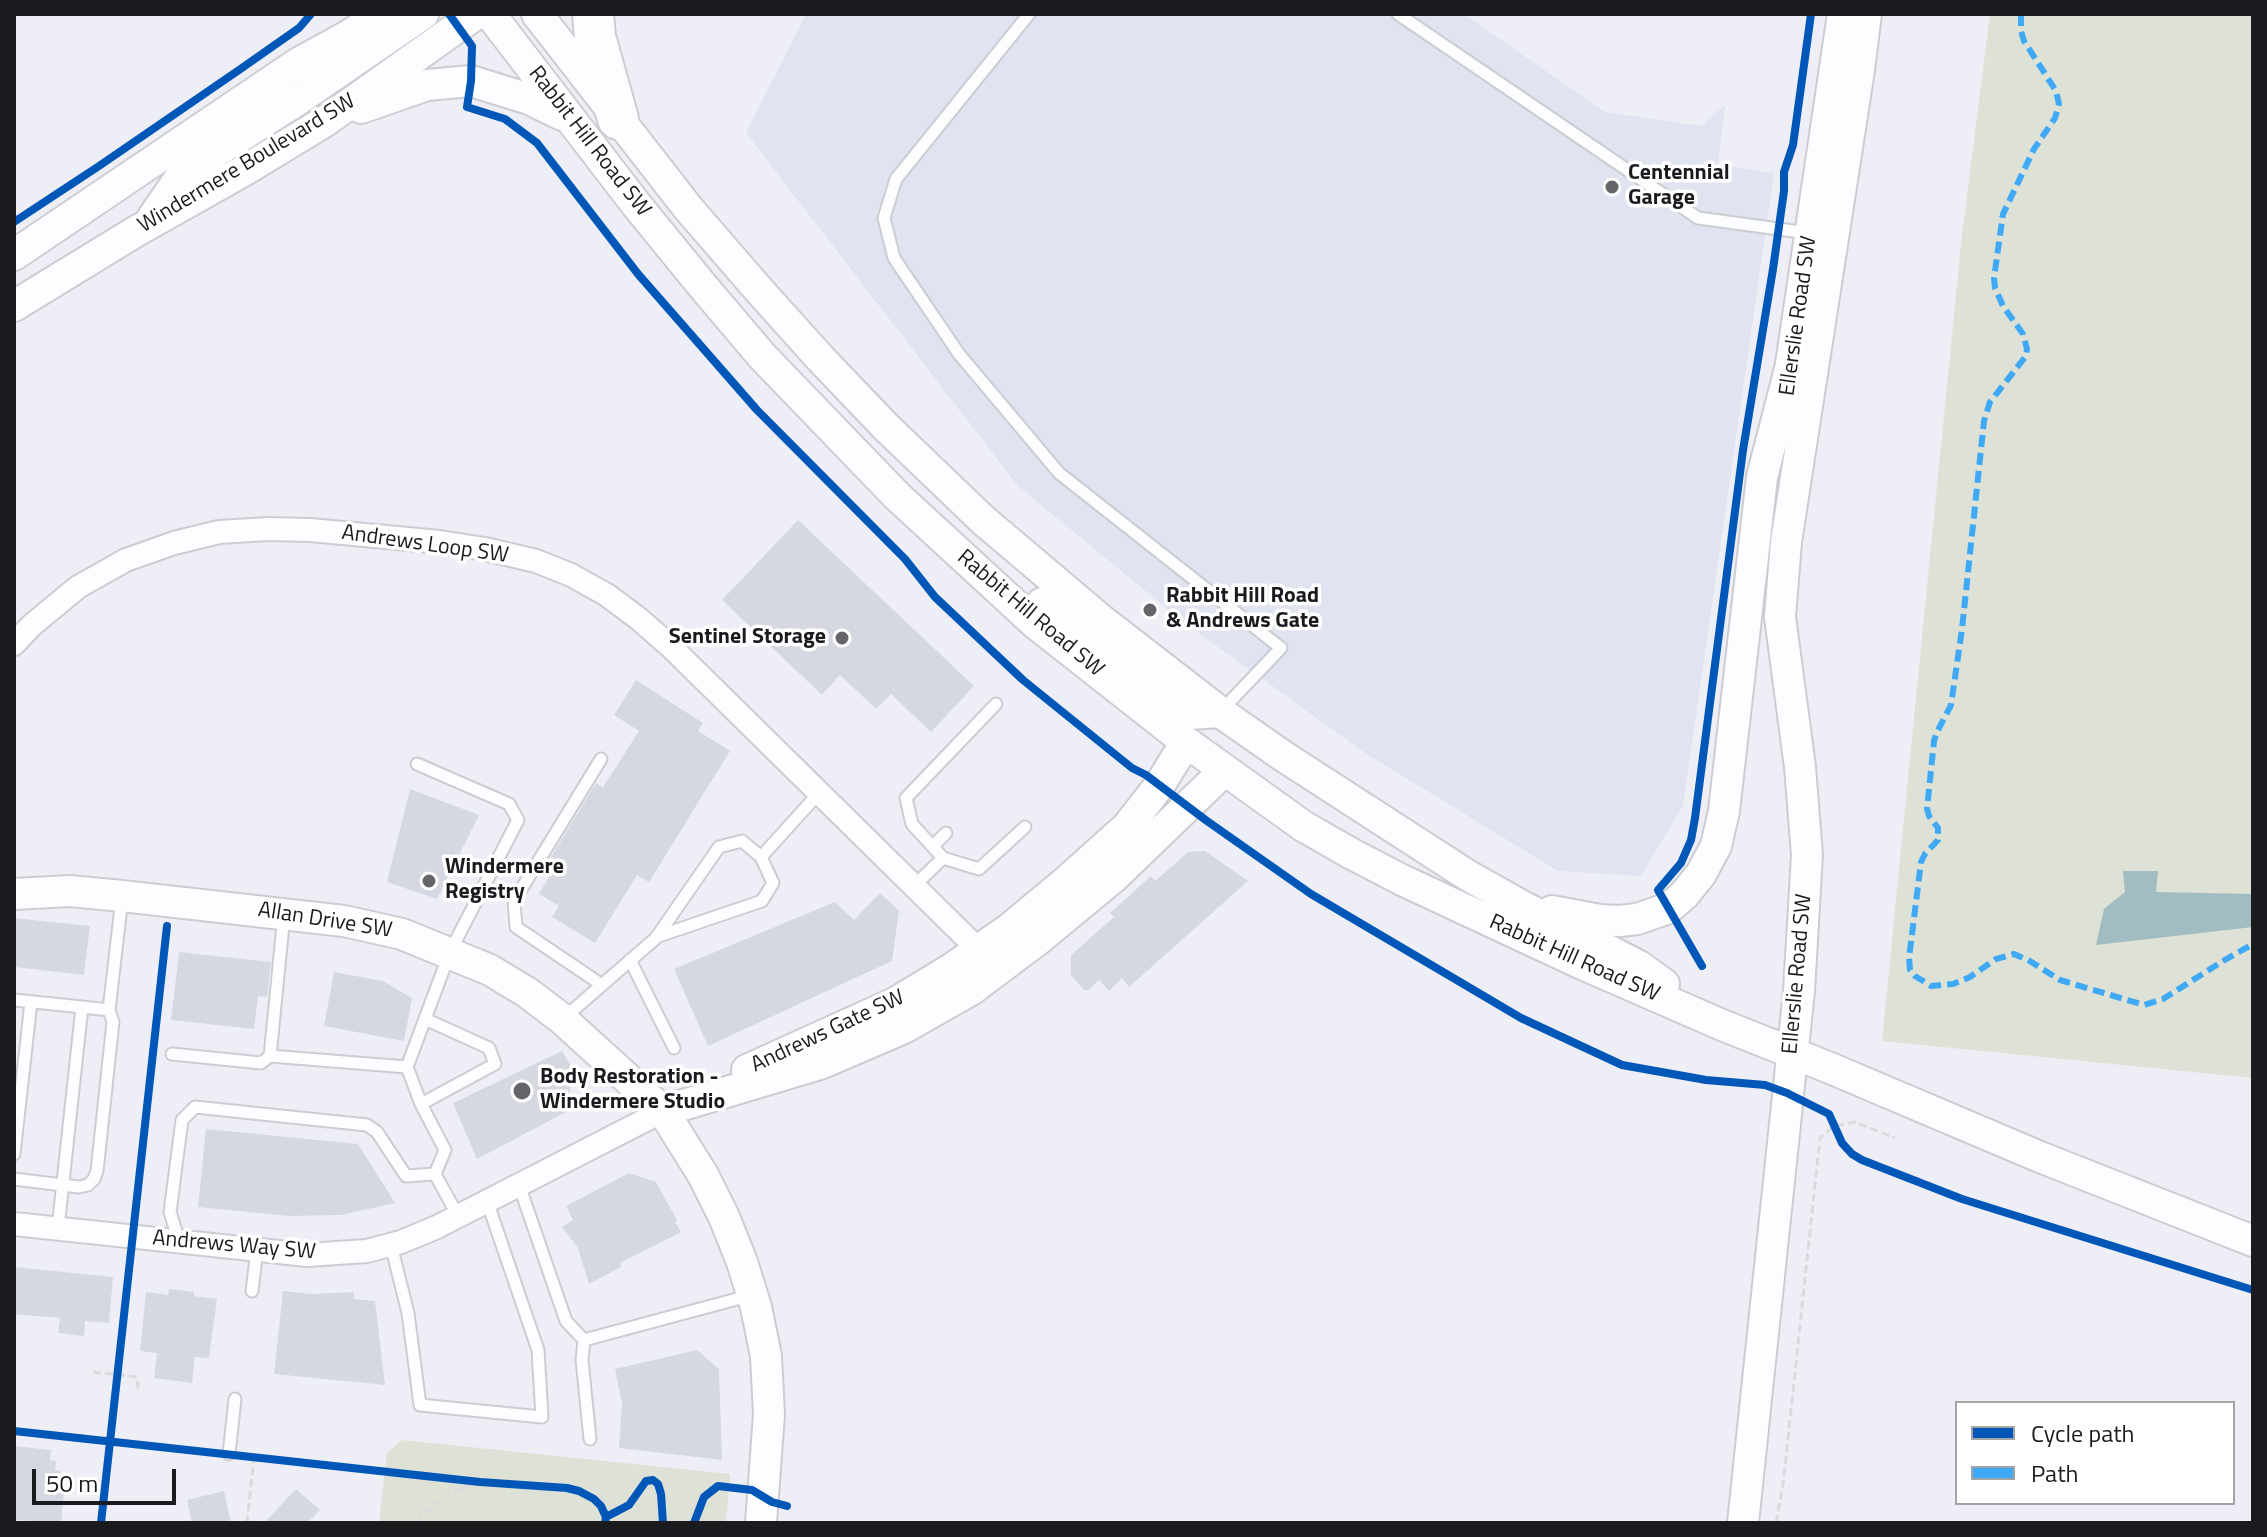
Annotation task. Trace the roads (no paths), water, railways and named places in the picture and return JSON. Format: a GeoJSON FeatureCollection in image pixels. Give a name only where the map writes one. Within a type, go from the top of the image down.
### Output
{"type":"FeatureCollection","features":[{"type":"Feature","properties":{"kind":"highway"},"geometry":{"type":"LineString","coordinates":[[593,14],[595,37],[618,119]]}},
{"type":"Feature","properties":{"kind":"main road"},"geometry":{"type":"LineString","coordinates":[[297,64],[338,28],[347,14]]}},
{"type":"Feature","properties":{"kind":"main road"},"geometry":{"type":"LineString","coordinates":[[14,255],[297,64],[381,14]]}},
{"type":"Feature","properties":{"kind":"main road"},"geometry":{"type":"LineString","coordinates":[[147,225],[184,172],[299,99],[423,14]]}},
{"type":"Feature","properties":{"kind":"main road","name":"Windermere Boulevard SW"},"geometry":{"type":"LineString","coordinates":[[14,306],[324,122],[476,14]]}},
{"type":"Feature","properties":{"kind":"main road","name":"Rabbit Hill Road SW"},"geometry":{"type":"LineString","coordinates":[[490,14],[635,203],[762,356],[897,496],[1036,624],[1186,742],[1303,826],[1352,854],[1582,964],[2121,1191],[2253,1241]]}},
{"type":"Feature","properties":{"kind":"main road","name":"Rabbit Hill Road SW"},"geometry":{"type":"LineString","coordinates":[[537,14],[688,208],[758,289],[886,427],[983,520],[1100,619],[1220,712],[1364,810],[1467,875],[1639,966],[1722,1025]]}},
{"type":"Feature","properties":{"kind":"main road","name":"Ellerslie Road SW"},"geometry":{"type":"LineString","coordinates":[[1743,1523],[1799,991],[1807,855],[1800,767],[1780,617],[1843,14]]}},
{"type":"Feature","properties":{"kind":"main road","name":"Ellerslie Road SW"},"geometry":{"type":"LineString","coordinates":[[1780,617],[1771,598],[1767,549],[1791,365],[1822,234],[1866,14]]}},
{"type":"Feature","properties":{"kind":"main road"},"geometry":{"type":"LineString","coordinates":[[324,122],[427,85],[471,81],[529,99],[571,120]]}},
{"type":"Feature","properties":{"kind":"main road"},"geometry":{"type":"LineString","coordinates":[[1524,907],[1600,920],[1637,919],[1669,908],[1684,895],[1701,874],[1716,846],[1724,811],[1762,477],[1791,365]]}},
{"type":"Feature","properties":{"kind":"main road"},"geometry":{"type":"LineString","coordinates":[[973,567],[1025,591],[1189,714],[1220,712]]}},
{"type":"Feature","properties":{"kind":"main road","name":"Andrews Gate SW"},"geometry":{"type":"LineString","coordinates":[[663,1111],[820,1064],[904,1028],[971,990],[1009,929],[1127,827],[1159,786],[1186,742]]}},
{"type":"Feature","properties":{"kind":"main road","name":"Andrews Gate SW"},"geometry":{"type":"LineString","coordinates":[[989,960],[1039,939],[1114,877],[1225,770]]}},
{"type":"Feature","properties":{"kind":"main road","name":"Allan Drive SW"},"geometry":{"type":"LineString","coordinates":[[14,876],[70,891]]}},
{"type":"Feature","properties":{"kind":"main road","name":"Allan Drive SW"},"geometry":{"type":"LineString","coordinates":[[14,894],[70,891],[122,896],[344,921],[402,934],[490,970],[562,1019],[663,1111],[703,1175],[724,1217],[752,1295],[766,1356],[769,1414],[761,1523]]}},
{"type":"Feature","properties":{"kind":"street","name":"Andrews Loop SW"},"geometry":{"type":"LineString","coordinates":[[14,644],[78,587],[126,560],[174,543],[219,532],[310,530],[440,542],[536,561],[571,575],[607,595],[671,647],[989,960]]}},
{"type":"Feature","properties":{"kind":"street","name":"Andrews Way SW"},"geometry":{"type":"LineString","coordinates":[[14,1224],[307,1255],[367,1251],[425,1232],[663,1111]]}},
{"type":"Feature","properties":{"kind":"lane"},"geometry":{"type":"LineString","coordinates":[[1029,14],[896,179],[884,218],[894,258],[959,354],[1059,473],[1281,648],[1220,712]]}},
{"type":"Feature","properties":{"kind":"lane"},"geometry":{"type":"LineString","coordinates":[[1398,14],[1698,218],[1822,234]]}},
{"type":"Feature","properties":{"kind":"lane"},"geometry":{"type":"LineString","coordinates":[[996,704],[906,798],[912,824],[943,858],[979,869],[1025,827]]}},
{"type":"Feature","properties":{"kind":"lane"},"geometry":{"type":"LineString","coordinates":[[601,759],[514,901],[516,927],[602,985]]}},
{"type":"Feature","properties":{"kind":"lane"},"geometry":{"type":"LineString","coordinates":[[417,764],[509,804],[518,820],[450,952],[407,1067],[421,1104],[445,1150],[435,1174]]}},
{"type":"Feature","properties":{"kind":"lane"},"geometry":{"type":"LineString","coordinates":[[761,857],[819,793]]}},
{"type":"Feature","properties":{"kind":"lane"},"geometry":{"type":"LineString","coordinates":[[933,846],[946,833]]}},
{"type":"Feature","properties":{"kind":"lane"},"geometry":{"type":"LineString","coordinates":[[562,1019],[656,938],[719,847],[742,841],[761,857],[773,883],[762,901],[656,938]]}},
{"type":"Feature","properties":{"kind":"lane"},"geometry":{"type":"LineString","coordinates":[[914,886],[943,858]]}},
{"type":"Feature","properties":{"kind":"lane"},"geometry":{"type":"LineString","coordinates":[[14,1179],[79,1187],[88,1185],[94,1179],[113,1022],[109,1010],[122,896]]}},
{"type":"Feature","properties":{"kind":"lane"},"geometry":{"type":"LineString","coordinates":[[270,1056],[284,913]]}},
{"type":"Feature","properties":{"kind":"lane"},"geometry":{"type":"LineString","coordinates":[[630,960],[674,1048]]}},
{"type":"Feature","properties":{"kind":"lane"},"geometry":{"type":"LineString","coordinates":[[14,1000],[109,1010]]}},
{"type":"Feature","properties":{"kind":"lane"},"geometry":{"type":"LineString","coordinates":[[14,1154],[31,1002]]}},
{"type":"Feature","properties":{"kind":"lane"},"geometry":{"type":"LineString","coordinates":[[58,1228],[82,1007]]}},
{"type":"Feature","properties":{"kind":"lane"},"geometry":{"type":"LineString","coordinates":[[421,1104],[495,1064],[489,1048],[425,1019]]}},
{"type":"Feature","properties":{"kind":"lane"},"geometry":{"type":"LineString","coordinates":[[172,1054],[261,1063],[270,1056],[407,1067]]}},
{"type":"Feature","properties":{"kind":"lane"},"geometry":{"type":"LineString","coordinates":[[179,1241],[170,1212],[182,1120],[195,1107],[367,1125],[377,1132],[406,1176],[435,1174]]}},
{"type":"Feature","properties":{"kind":"lane"},"geometry":{"type":"LineString","coordinates":[[435,1174],[458,1216]]}},
{"type":"Feature","properties":{"kind":"lane"},"geometry":{"type":"LineString","coordinates":[[519,1185],[566,1321],[584,1340],[582,1360],[590,1439]]}},
{"type":"Feature","properties":{"kind":"lane"},"geometry":{"type":"LineString","coordinates":[[391,1245],[408,1313],[420,1405],[542,1417],[538,1350],[487,1201]]}},
{"type":"Feature","properties":{"kind":"lane"},"geometry":{"type":"LineString","coordinates":[[252,1291],[257,1250]]}},
{"type":"Feature","properties":{"kind":"lane"},"geometry":{"type":"LineString","coordinates":[[584,1340],[752,1295]]}},
{"type":"Feature","properties":{"kind":"lane"},"geometry":{"type":"LineString","coordinates":[[229,1454],[235,1399]]}},
{"type":"Feature","properties":{"kind":"water"},"geometry":{"type":"Polygon","coordinates":[[[2123,871],[2158,871],[2156,892],[2253,894],[2253,927],[2096,945],[2104,909],[2125,892],[2123,871]]]}},
{"type":"Feature","properties":{"kind":"place","name":"Centennial Garage"},"geometry":{"type":"Point","coordinates":[1612,187]}},
{"type":"Feature","properties":{"kind":"place","name":"Rabbit Hill Road & Andrews Gate"},"geometry":{"type":"Point","coordinates":[1150,610]}},
{"type":"Feature","properties":{"kind":"place","name":"Sentinel Storage"},"geometry":{"type":"Point","coordinates":[842,638]}},
{"type":"Feature","properties":{"kind":"place","name":"Windermere Registry"},"geometry":{"type":"Point","coordinates":[429,881]}},
{"type":"Feature","properties":{"kind":"place","name":"Body Restoration - Windermere Studio"},"geometry":{"type":"Point","coordinates":[522,1091]}}]}
